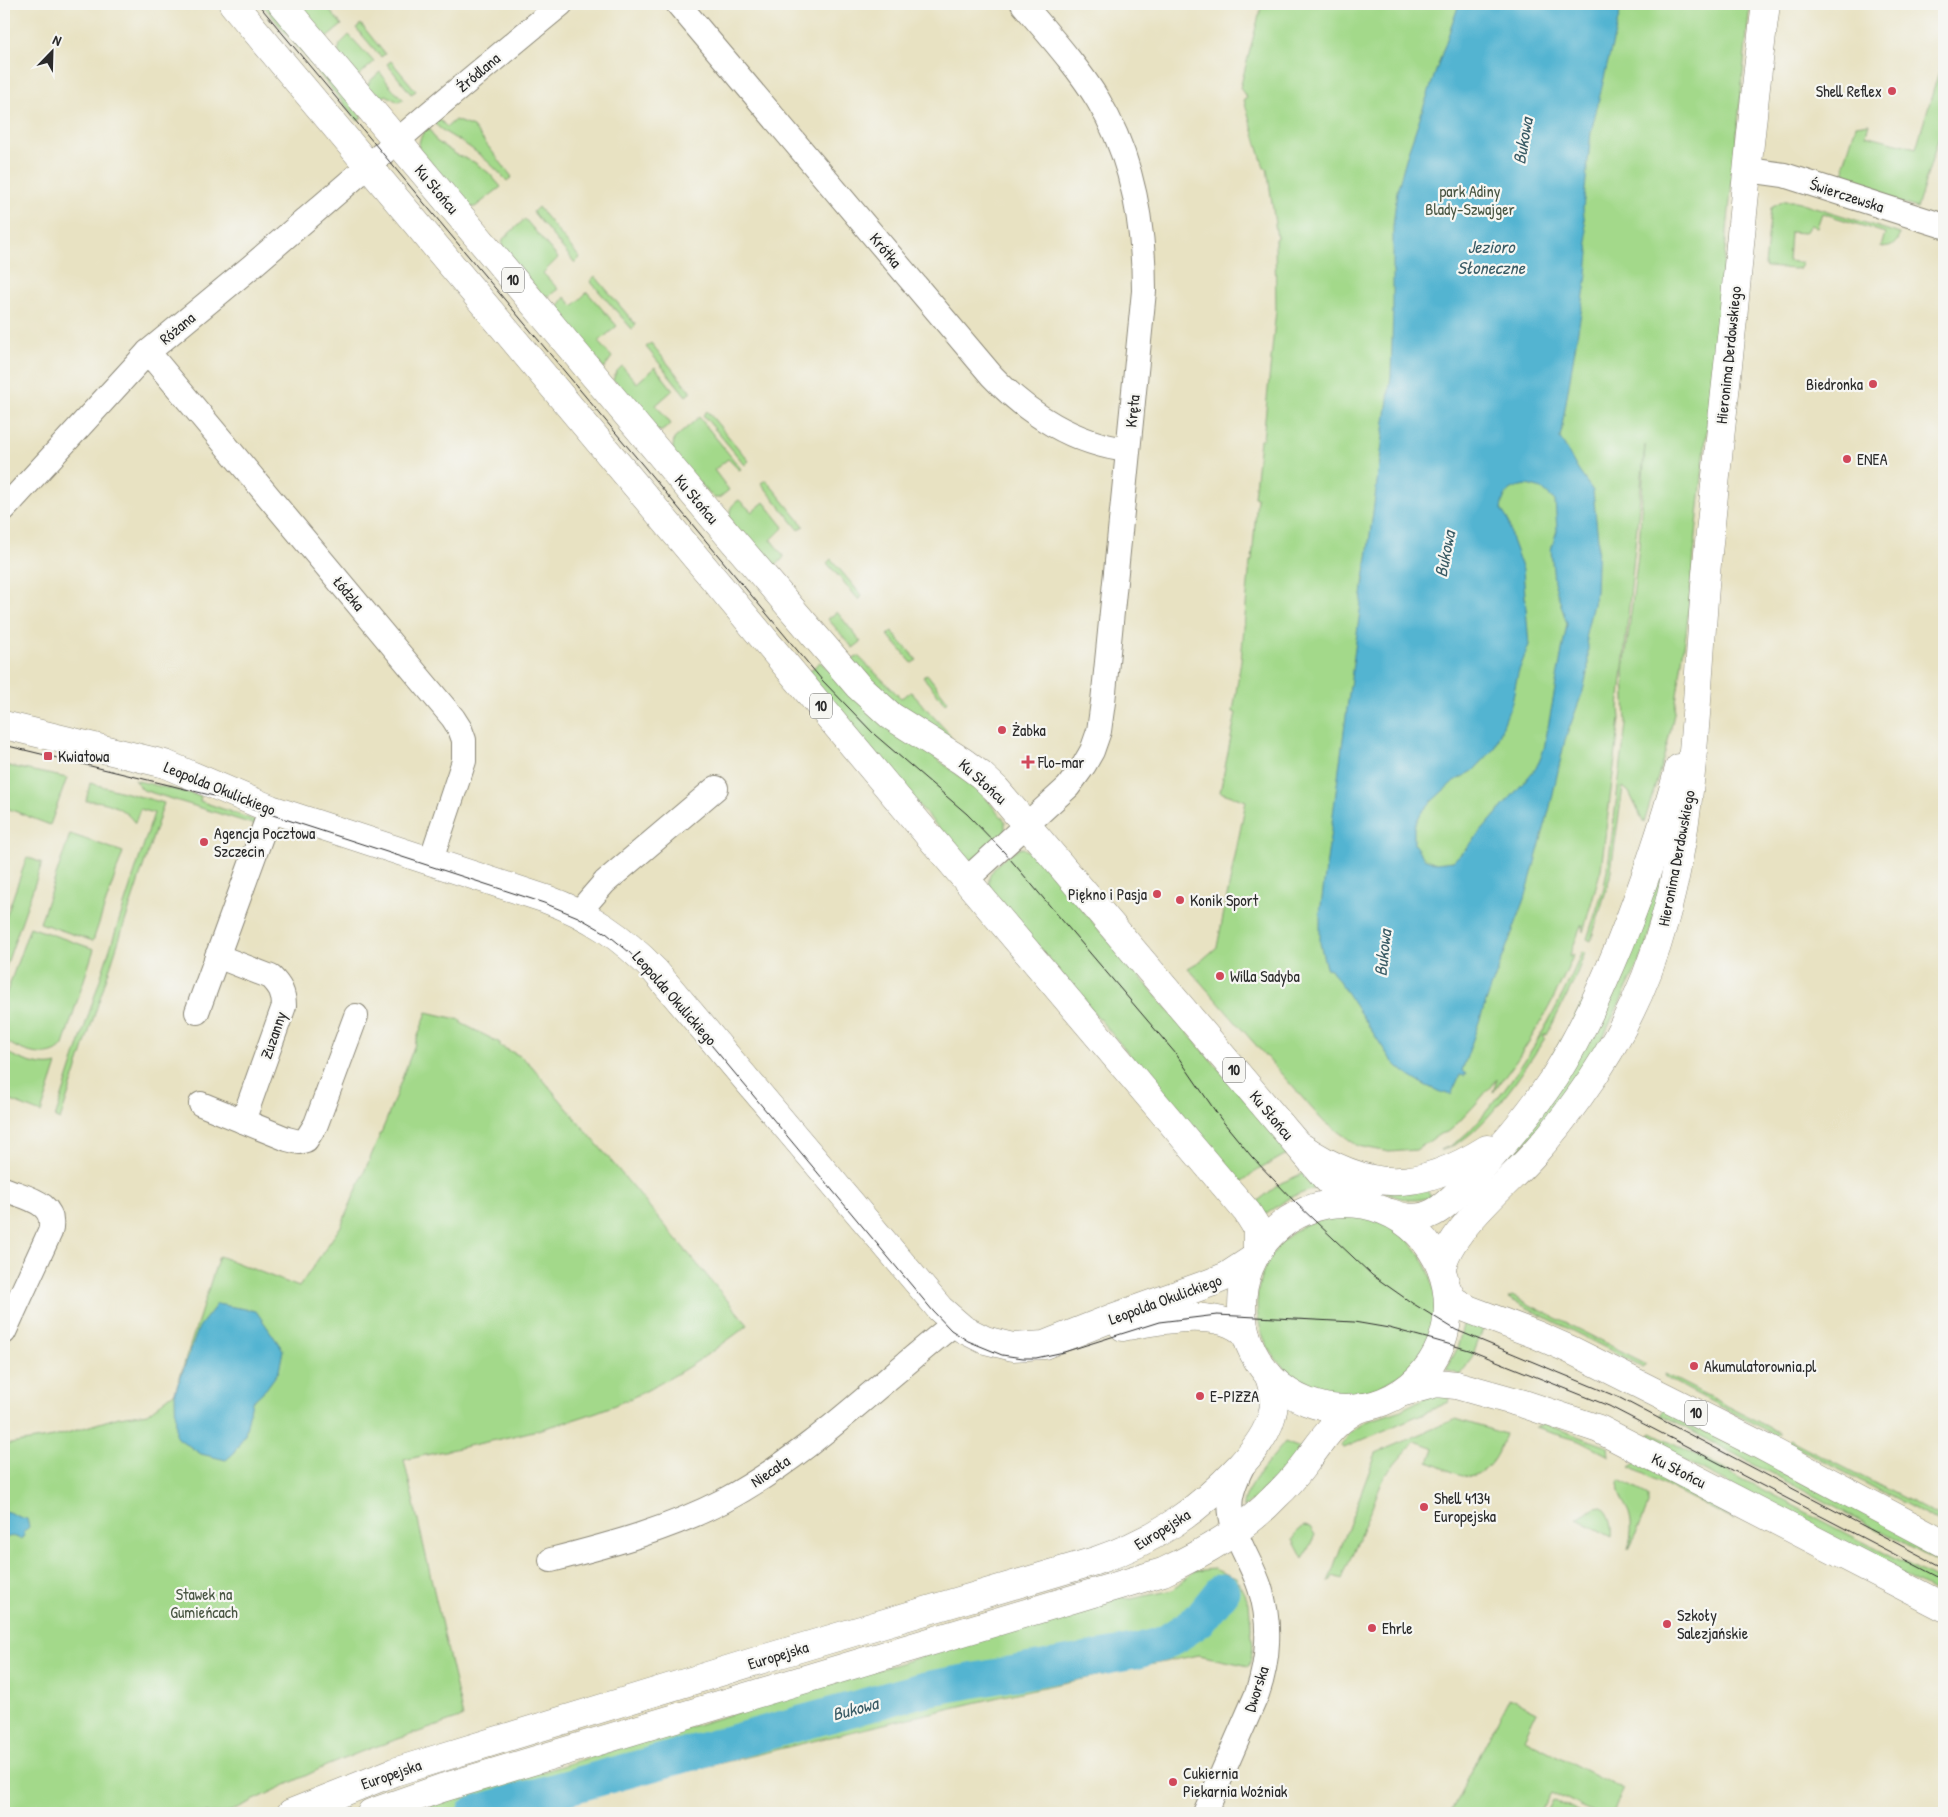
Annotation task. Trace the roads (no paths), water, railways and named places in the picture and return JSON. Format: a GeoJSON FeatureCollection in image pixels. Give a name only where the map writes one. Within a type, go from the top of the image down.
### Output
{"type":"FeatureCollection","features":[{"type":"Feature","properties":{"kind":"main road","name":"10"},"geometry":{"type":"LineString","coordinates":[[233,4],[1247,1212],[1257,1228],[1255,1256],[1246,1277],[1242,1296],[1242,1316],[1246,1335],[1257,1359],[1268,1374],[1288,1391],[1311,1403],[1336,1408],[1362,1407],[1381,1402],[1398,1394]]}},
{"type":"Feature","properties":{"kind":"main road","name":"Ku Słońcu"},"geometry":{"type":"LineString","coordinates":[[282,4],[718,524],[858,686],[891,716],[939,745],[981,775],[1028,825],[1333,1186],[1349,1197],[1382,1210]]}},
{"type":"Feature","properties":{"kind":"main road","name":"Hieronima Derdowskiego"},"geometry":{"type":"LineString","coordinates":[[1445,1279],[1444,1257],[1451,1244],[1469,1222],[1534,1154],[1594,1076],[1625,1023],[1654,954],[1671,897],[1689,801],[1713,495],[1766,4]]}},
{"type":"Feature","properties":{"kind":"main road","name":"Hieronima Derdowskiego"},"geometry":{"type":"LineString","coordinates":[[1382,1210],[1410,1219],[1429,1216],[1442,1208],[1482,1167],[1516,1127],[1541,1096],[1562,1064],[1580,1034],[1606,979],[1657,844],[1696,707]]}},
{"type":"Feature","properties":{"kind":"main road","name":"Leopolda Okulickiego"},"geometry":{"type":"LineString","coordinates":[[4,725],[165,764],[271,809],[431,860],[579,912],[616,936],[655,971],[926,1293],[955,1323],[985,1340],[1013,1347],[1044,1345],[1227,1276],[1255,1256]]}},
{"type":"Feature","properties":{"kind":"main road"},"geometry":{"type":"LineString","coordinates":[[1291,1138],[1316,1156],[1343,1170],[1374,1180],[1398,1182],[1434,1176],[1456,1167],[1490,1148],[1516,1127]]}},
{"type":"Feature","properties":{"kind":"main road"},"geometry":{"type":"LineString","coordinates":[[1255,1256],[1276,1228],[1292,1217],[1310,1209],[1341,1202],[1382,1210]]}},
{"type":"Feature","properties":{"kind":"main road","name":"10"},"geometry":{"type":"LineString","coordinates":[[1382,1210],[1408,1224],[1422,1237],[1434,1252],[1453,1300],[1468,1309],[1571,1350],[1758,1444],[1944,1543]]}},
{"type":"Feature","properties":{"kind":"main road"},"geometry":{"type":"LineString","coordinates":[[1398,1394],[1423,1373],[1440,1346],[1447,1321],[1445,1279]]}},
{"type":"Feature","properties":{"kind":"main road","name":"Leopolda Okulickiego"},"geometry":{"type":"LineString","coordinates":[[1074,1334],[1157,1322],[1208,1318],[1231,1323],[1246,1335]]}},
{"type":"Feature","properties":{"kind":"main road","name":"Europejska"},"geometry":{"type":"LineString","coordinates":[[291,1813],[394,1772],[766,1658],[1120,1553],[1176,1523],[1211,1495],[1244,1461],[1265,1433],[1273,1414],[1273,1390],[1268,1374]]}},
{"type":"Feature","properties":{"kind":"main road","name":"Ku Słońcu"},"geometry":{"type":"LineString","coordinates":[[1398,1394],[1437,1383],[1456,1385],[1599,1429],[1944,1607]]}},
{"type":"Feature","properties":{"kind":"main road","name":"Europejska"},"geometry":{"type":"LineString","coordinates":[[371,1813],[442,1788],[1163,1572],[1203,1553],[1236,1532],[1285,1487],[1333,1426],[1348,1414],[1362,1407]]}},
{"type":"Feature","properties":{"kind":"street","name":"Źródlana"},"geometry":{"type":"LineString","coordinates":[[396,141],[560,4]]}},
{"type":"Feature","properties":{"kind":"street","name":"Krótka"},"geometry":{"type":"LineString","coordinates":[[678,4],[992,376],[1009,393],[1038,416],[1068,432],[1103,446],[1128,450]]}},
{"type":"Feature","properties":{"kind":"street","name":"Kręta"},"geometry":{"type":"LineString","coordinates":[[1023,4],[1070,62],[1097,100],[1122,148],[1134,187],[1143,249],[1144,291],[1099,731],[1090,755],[1076,777],[1028,825]]}},
{"type":"Feature","properties":{"kind":"street"},"geometry":{"type":"LineString","coordinates":[[368,166],[396,141]]}},
{"type":"Feature","properties":{"kind":"street","name":"Różana"},"geometry":{"type":"LineString","coordinates":[[4,510],[148,352],[368,166]]}},
{"type":"Feature","properties":{"kind":"street","name":"Świerczewska"},"geometry":{"type":"LineString","coordinates":[[1748,170],[1784,175],[1944,226]]}},
{"type":"Feature","properties":{"kind":"street","name":"Łódzka"},"geometry":{"type":"LineString","coordinates":[[148,352],[453,718],[460,729],[464,740],[464,761],[431,860]]}},
{"type":"Feature","properties":{"kind":"street"},"geometry":{"type":"LineString","coordinates":[[579,912],[605,882],[716,788]]}},
{"type":"Feature","properties":{"kind":"street"},"geometry":{"type":"LineString","coordinates":[[197,1012],[271,809]]}},
{"type":"Feature","properties":{"kind":"street"},"geometry":{"type":"LineString","coordinates":[[967,879],[1028,825]]}},
{"type":"Feature","properties":{"kind":"street","name":"Zuzanny"},"geometry":{"type":"LineString","coordinates":[[218,956],[271,977],[277,983],[284,997],[284,1006],[243,1120]]}},
{"type":"Feature","properties":{"kind":"street"},"geometry":{"type":"LineString","coordinates":[[202,1104],[293,1140],[299,1142],[306,1140],[316,1124],[356,1016]]}},
{"type":"Feature","properties":{"kind":"street"},"geometry":{"type":"LineString","coordinates":[[4,1189],[43,1205],[50,1212],[52,1218],[50,1232],[4,1332]]}},
{"type":"Feature","properties":{"kind":"street","name":"Niecała"},"geometry":{"type":"LineString","coordinates":[[551,1560],[629,1539],[688,1517],[723,1501],[760,1479],[792,1456],[955,1323]]}},
{"type":"Feature","properties":{"kind":"street","name":"Europejska"},"geometry":{"type":"LineString","coordinates":[[1236,1532],[1231,1510],[1231,1496],[1244,1461]]}},
{"type":"Feature","properties":{"kind":"street","name":"Dworska"},"geometry":{"type":"LineString","coordinates":[[1206,1813],[1257,1694],[1266,1654],[1267,1628],[1261,1589],[1236,1532]]}},
{"type":"Feature","properties":{"kind":"water","name":"Jezioro Słoneczne"},"geometry":{"type":"Polygon","coordinates":[[[1459,4],[1622,4],[1591,132],[1583,209],[1589,253],[1586,283],[1560,438],[1578,470],[1593,491],[1598,539],[1596,592],[1586,633],[1588,669],[1583,691],[1565,740],[1550,807],[1525,899],[1462,1071],[1466,1074],[1465,1076],[1460,1075],[1451,1095],[1418,1082],[1391,1060],[1331,969],[1326,968],[1320,943],[1320,913],[1391,376],[1393,226],[1397,191],[1408,152],[1459,4]],[[1527,485],[1516,487],[1506,494],[1502,503],[1501,509],[1508,520],[1512,540],[1523,570],[1529,645],[1518,673],[1512,702],[1494,749],[1473,771],[1453,782],[1432,801],[1421,813],[1414,827],[1414,844],[1424,858],[1436,863],[1453,861],[1466,849],[1536,768],[1544,749],[1567,624],[1554,582],[1551,550],[1557,530],[1555,501],[1542,489],[1527,485]]]}},
{"type":"Feature","properties":{"kind":"water"},"geometry":{"type":"Polygon","coordinates":[[[217,1304],[256,1311],[283,1350],[279,1371],[266,1389],[252,1402],[245,1434],[234,1453],[226,1460],[201,1454],[176,1437],[175,1392],[199,1327],[217,1304]]]}},
{"type":"Feature","properties":{"kind":"water"},"geometry":{"type":"Polygon","coordinates":[[[4,1511],[27,1519],[29,1527],[24,1532],[25,1536],[20,1539],[10,1537],[4,1540],[4,1511]]]}},
{"type":"Feature","properties":{"kind":"waterway","name":"Bukowa"},"geometry":{"type":"LineString","coordinates":[[474,1813],[925,1689],[1134,1652],[1165,1643],[1198,1621],[1222,1591]]}},
{"type":"Feature","properties":{"kind":"tram line"},"geometry":{"type":"LineString","coordinates":[[258,4],[822,680],[875,735],[967,814],[1004,852],[1176,1054],[1220,1118],[1252,1157],[1296,1203],[1372,1275],[1412,1303],[1456,1330],[1620,1398],[1944,1568]]}},
{"type":"Feature","properties":{"kind":"tram line"},"geometry":{"type":"LineString","coordinates":[[4,745],[214,796],[544,903],[578,917],[606,933],[629,952],[662,986],[933,1311],[951,1330],[968,1341],[1002,1355],[1036,1358],[1064,1352],[1159,1322],[1217,1315],[1354,1322],[1389,1328],[1469,1350],[1609,1406],[1944,1580]]}},
{"type":"Feature","properties":{"kind":"place","name":"Shell Reflex"},"geometry":{"type":"Point","coordinates":[1892,91]}},
{"type":"Feature","properties":{"kind":"place","name":"Biedronka"},"geometry":{"type":"Point","coordinates":[1873,384]}},
{"type":"Feature","properties":{"kind":"place","name":"ENEA"},"geometry":{"type":"Point","coordinates":[1847,459]}},
{"type":"Feature","properties":{"kind":"place","name":"Żabka"},"geometry":{"type":"Point","coordinates":[1002,730]}},
{"type":"Feature","properties":{"kind":"place","name":"Kwiatowa"},"geometry":{"type":"Point","coordinates":[48,756]}},
{"type":"Feature","properties":{"kind":"place","name":"Flo-mar"},"geometry":{"type":"Point","coordinates":[1028,762]}},
{"type":"Feature","properties":{"kind":"place","name":"Agencja Pocztowa Szczecin"},"geometry":{"type":"Point","coordinates":[204,842]}},
{"type":"Feature","properties":{"kind":"place","name":"Piękno i Pasja"},"geometry":{"type":"Point","coordinates":[1157,894]}},
{"type":"Feature","properties":{"kind":"place","name":"Konik Sport"},"geometry":{"type":"Point","coordinates":[1180,900]}},
{"type":"Feature","properties":{"kind":"place","name":"Willa Sadyba"},"geometry":{"type":"Point","coordinates":[1220,976]}},
{"type":"Feature","properties":{"kind":"place","name":"Akumulatorownia.pl"},"geometry":{"type":"Point","coordinates":[1694,1366]}},
{"type":"Feature","properties":{"kind":"place","name":"E-PIZZA"},"geometry":{"type":"Point","coordinates":[1200,1396]}},
{"type":"Feature","properties":{"kind":"place","name":"Shell 4134 Europejska"},"geometry":{"type":"Point","coordinates":[1424,1507]}},
{"type":"Feature","properties":{"kind":"place","name":"Szkoły Salezjańskie"},"geometry":{"type":"Point","coordinates":[1667,1624]}},
{"type":"Feature","properties":{"kind":"place","name":"Ehrle"},"geometry":{"type":"Point","coordinates":[1372,1628]}},
{"type":"Feature","properties":{"kind":"place","name":"Cukiernia Piekarnia Woźniak"},"geometry":{"type":"Point","coordinates":[1173,1782]}},
{"type":"Feature","properties":{"kind":"park label","name":"park Adiny Blady-Szwajger"},"geometry":{"type":"Point","coordinates":[1470,200]}},
{"type":"Feature","properties":{"kind":"park label","name":"Stawek na Gumieńcach"},"geometry":{"type":"Point","coordinates":[204,1603]}}]}
